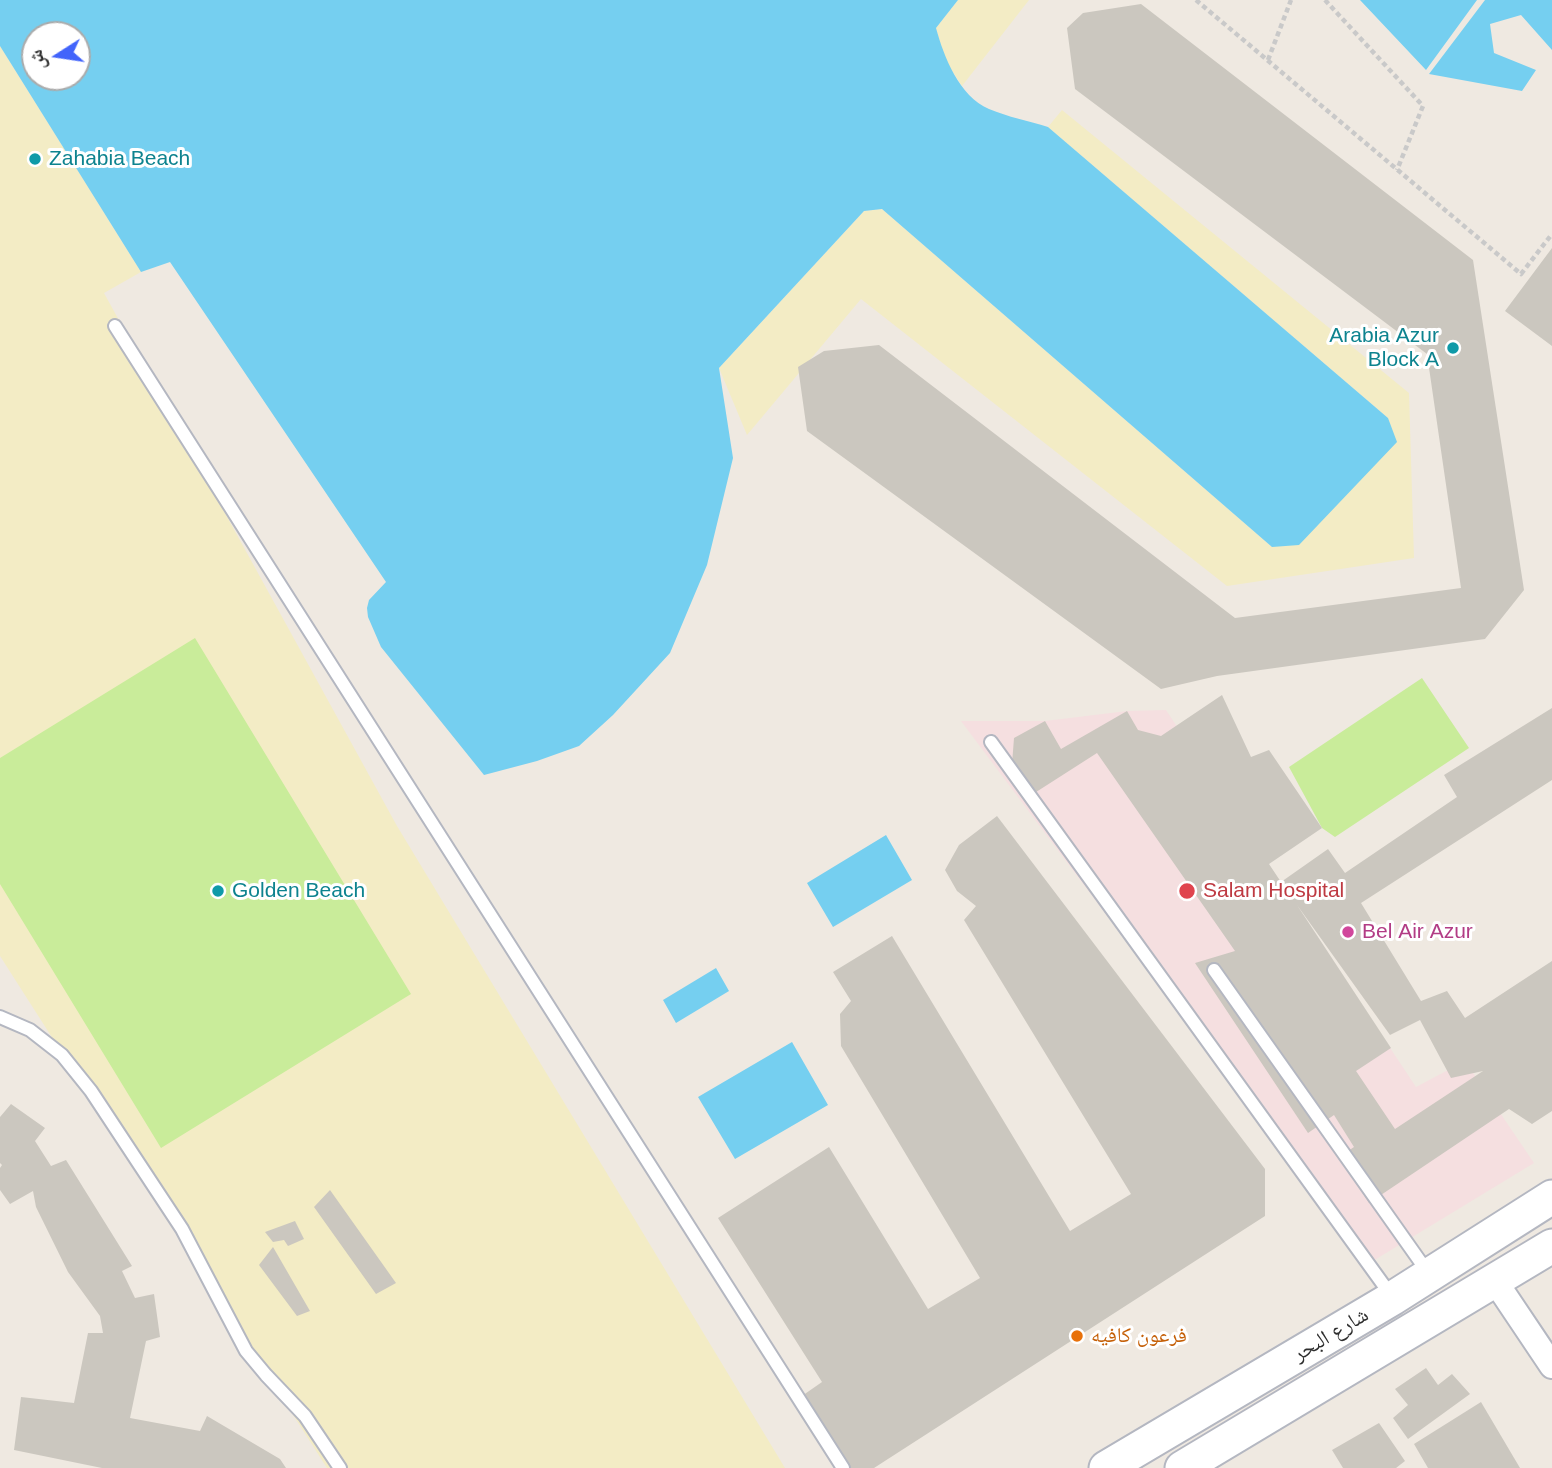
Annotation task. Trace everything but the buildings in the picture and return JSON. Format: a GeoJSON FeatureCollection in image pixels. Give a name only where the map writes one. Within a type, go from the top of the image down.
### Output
{"type":"FeatureCollection","features":[{"type":"Feature","properties":{"kind":"main road","name":"شارع البحر"},"geometry":{"type":"LineString","coordinates":[[1106,1468],[1393,1298],[1552,1197]]}},
{"type":"Feature","properties":{"kind":"main road","name":"شارع البحر"},"geometry":{"type":"LineString","coordinates":[[1182,1468],[1552,1246]]}},
{"type":"Feature","properties":{"kind":"street"},"geometry":{"type":"LineString","coordinates":[[1495,1281],[1552,1366]]}},
{"type":"Feature","properties":{"kind":"lane"},"geometry":{"type":"LineString","coordinates":[[115,326],[843,1468]]}},
{"type":"Feature","properties":{"kind":"lane"},"geometry":{"type":"LineString","coordinates":[[991,741],[1393,1298]]}},
{"type":"Feature","properties":{"kind":"lane"},"geometry":{"type":"LineString","coordinates":[[1214,971],[1429,1275]]}},
{"type":"Feature","properties":{"kind":"lane"},"geometry":{"type":"LineString","coordinates":[[0,1017],[30,1030],[62,1055],[91,1091],[183,1229],[246,1351],[305,1416],[340,1468]]}},
{"type":"Feature","properties":{"kind":"path"},"geometry":{"type":"LineString","coordinates":[[1196,0],[1521,274],[1552,234]]}},
{"type":"Feature","properties":{"kind":"path"},"geometry":{"type":"LineString","coordinates":[[1268,60],[1291,0]]}},
{"type":"Feature","properties":{"kind":"path"},"geometry":{"type":"LineString","coordinates":[[1325,0],[1423,106],[1396,170]]}},
{"type":"Feature","properties":{"kind":"shaded area","name":"Salam Hospital"},"geometry":{"type":"Polygon","coordinates":[[[1166,710],[1416,1087],[1465,1061],[1534,1163],[1368,1264],[961,721],[1045,721],[1127,711],[1166,710]]]}},
{"type":"Feature","properties":{"kind":"sand"},"geometry":{"type":"Polygon","coordinates":[[[958,0],[1029,0],[962,86],[944,58],[936,28],[958,0]]]}},
{"type":"Feature","properties":{"kind":"sand","name":"Golden Beach"},"geometry":{"type":"Polygon","coordinates":[[[0,46],[21,80],[21,91],[28,91],[141,272],[104,293],[397,826],[785,1468],[327,1468],[0,956],[0,46]]]}},
{"type":"Feature","properties":{"kind":"sand"},"geometry":{"type":"Polygon","coordinates":[[[1062,110],[1409,393],[1414,558],[1227,586],[861,299],[747,435],[719,368],[864,211],[882,209],[1272,547],[1388,418],[1048,127],[1062,110]]]}},
{"type":"Feature","properties":{"kind":"green space"},"geometry":{"type":"Polygon","coordinates":[[[195,638],[411,994],[161,1148],[0,884],[0,758],[195,638]]]}},
{"type":"Feature","properties":{"kind":"green space"},"geometry":{"type":"Polygon","coordinates":[[[1422,678],[1469,748],[1335,837],[1322,828],[1289,767],[1422,678]]]}},
{"type":"Feature","properties":{"kind":"water"},"geometry":{"type":"Polygon","coordinates":[[[0,0],[958,0],[936,28],[948,63],[969,95],[989,109],[1048,127],[1388,418],[1397,442],[1299,545],[1272,547],[882,209],[864,211],[719,368],[733,458],[707,565],[670,653],[613,715],[579,746],[484,775],[381,647],[367,608],[369,600],[386,582],[170,262],[141,272],[28,91],[91,91],[91,21],[21,21],[21,80],[0,46],[0,0]]]}},
{"type":"Feature","properties":{"kind":"water"},"geometry":{"type":"Polygon","coordinates":[[[1360,0],[1477,0],[1426,70],[1360,0]]]}},
{"type":"Feature","properties":{"kind":"water"},"geometry":{"type":"Polygon","coordinates":[[[1485,0],[1552,0],[1552,50],[1521,15],[1490,24],[1494,53],[1536,70],[1522,91],[1429,74],[1485,0]]]}},
{"type":"Feature","properties":{"kind":"water"},"geometry":{"type":"Polygon","coordinates":[[[886,835],[912,880],[833,927],[807,883],[886,835]]]}},
{"type":"Feature","properties":{"kind":"water"},"geometry":{"type":"Polygon","coordinates":[[[716,968],[729,991],[676,1023],[663,1000],[716,968]]]}},
{"type":"Feature","properties":{"kind":"water"},"geometry":{"type":"Polygon","coordinates":[[[792,1042],[828,1105],[735,1159],[698,1097],[792,1042]]]}},
{"type":"Feature","properties":{"kind":"place","name":"Zahabia Beach"},"geometry":{"type":"Point","coordinates":[35,159]}},
{"type":"Feature","properties":{"kind":"place","name":"Arabia Azur Block A"},"geometry":{"type":"Point","coordinates":[1453,348]}},
{"type":"Feature","properties":{"kind":"place","name":"Golden Beach"},"geometry":{"type":"Point","coordinates":[218,891]}},
{"type":"Feature","properties":{"kind":"place","name":"Salam Hospital"},"geometry":{"type":"Point","coordinates":[1187,891]}},
{"type":"Feature","properties":{"kind":"place","name":"Bel Air Azur"},"geometry":{"type":"Point","coordinates":[1348,932]}},
{"type":"Feature","properties":{"kind":"place","name":"فرعون كافيه"},"geometry":{"type":"Point","coordinates":[1077,1336]}}]}
